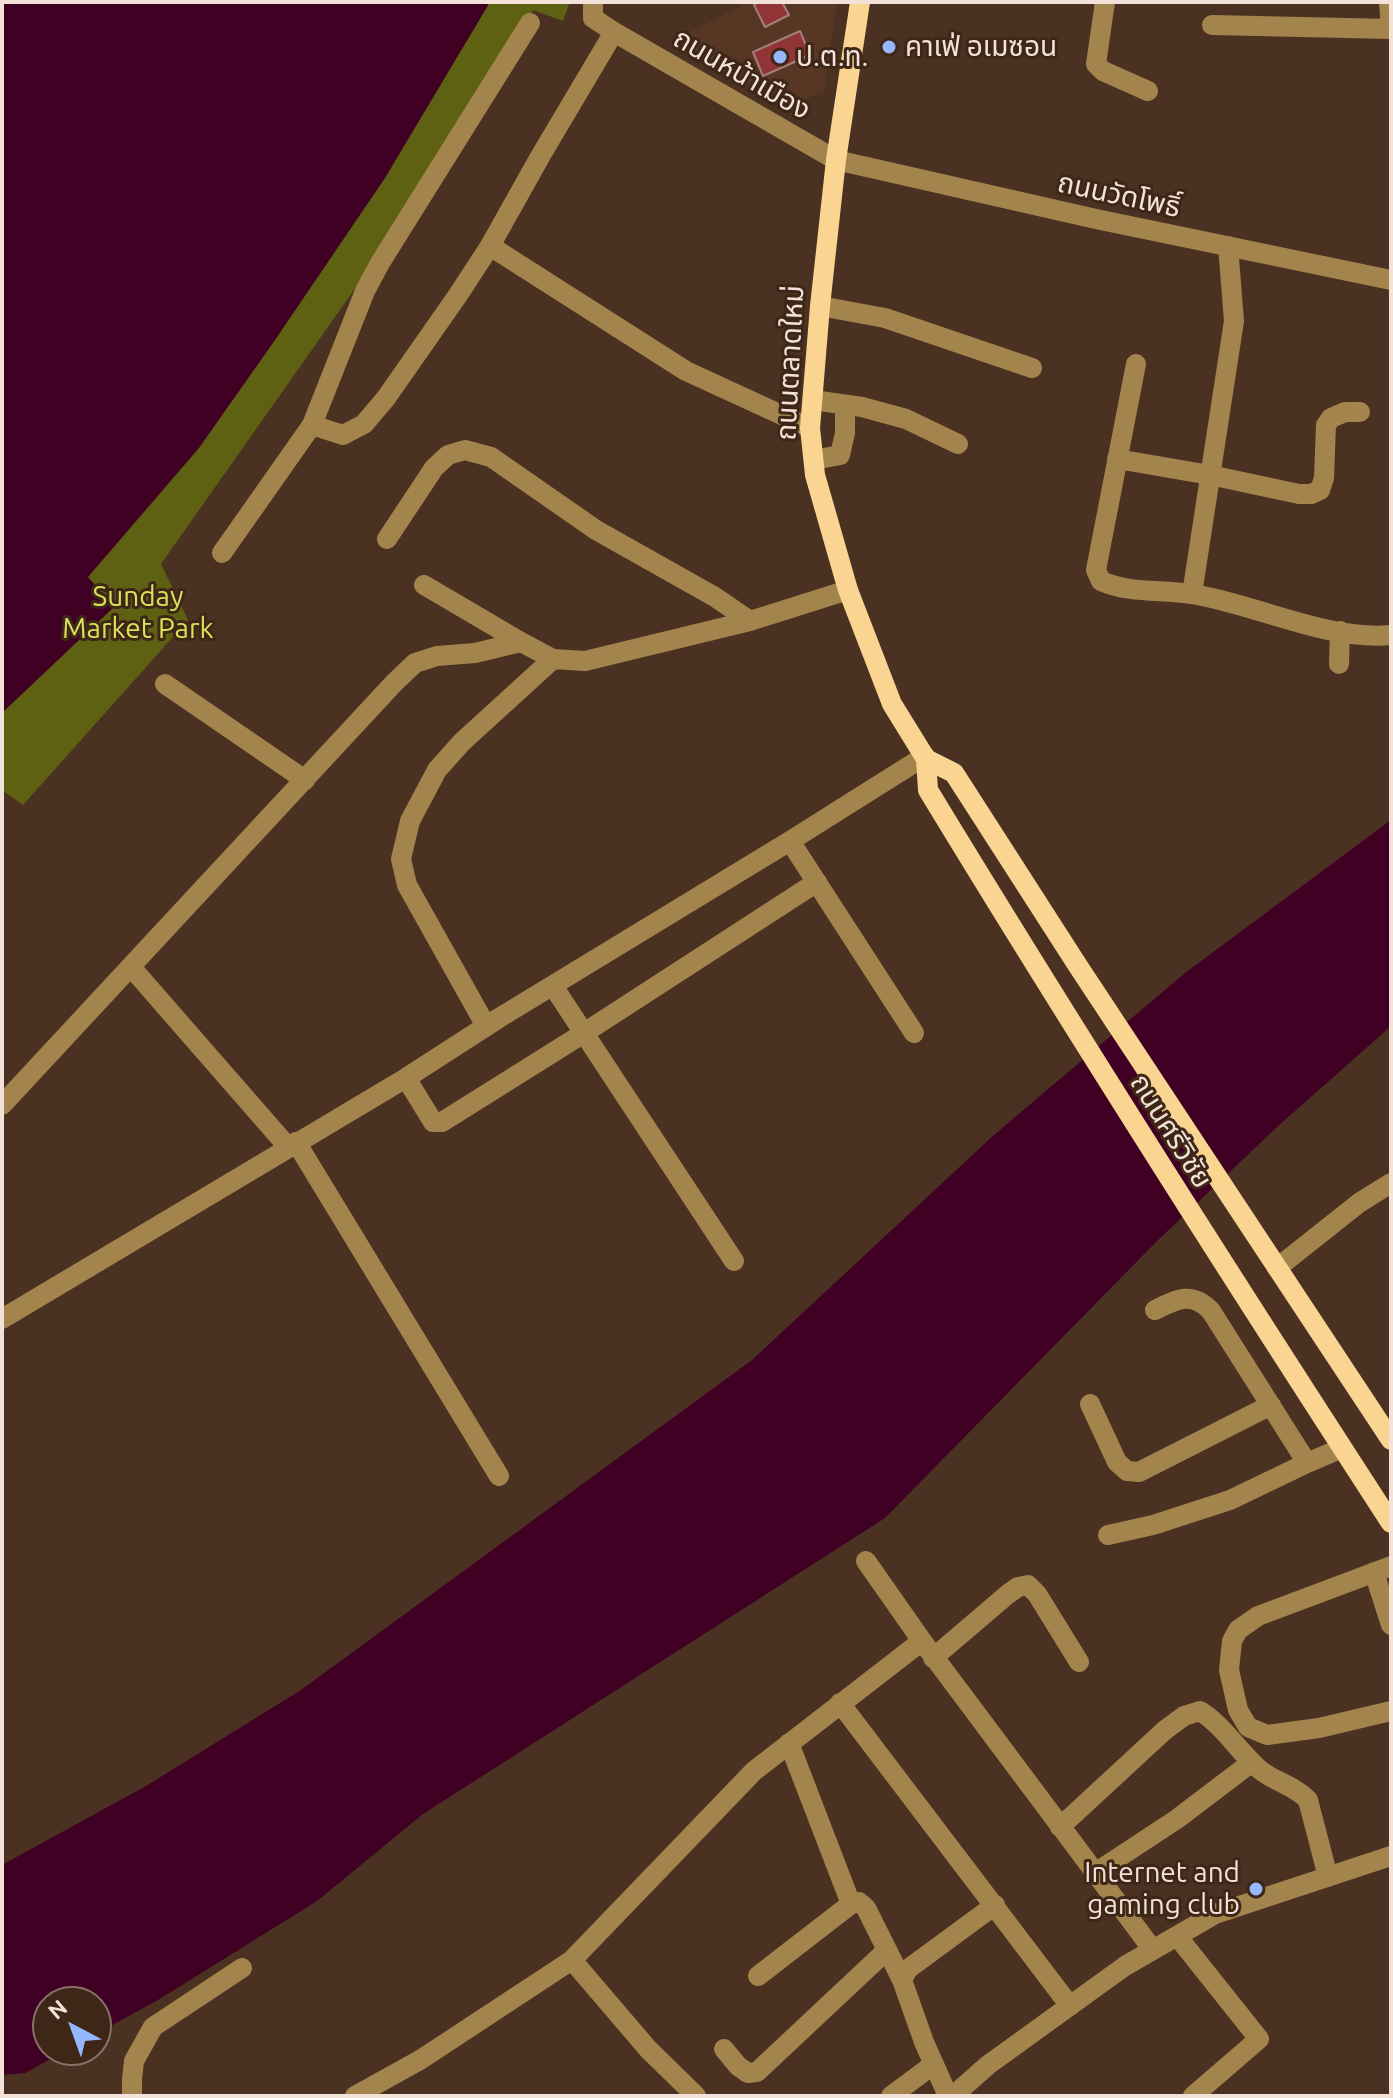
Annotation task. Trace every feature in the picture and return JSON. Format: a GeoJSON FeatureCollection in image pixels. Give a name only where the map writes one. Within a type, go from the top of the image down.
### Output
{"type":"FeatureCollection","features":[{"type":"Feature","properties":{"kind":"main road","name":"ถนนตลาดใหม่"},"geometry":{"type":"LineString","coordinates":[[860,2],[836,160],[810,428],[815,475],[848,590],[892,704],[926,758]]}},
{"type":"Feature","properties":{"kind":"main road","name":"ถนนศรีวิชัย"},"geometry":{"type":"LineString","coordinates":[[926,758],[954,773],[1391,1440]]}},
{"type":"Feature","properties":{"kind":"main road","name":"ถนนศรีวิชัย"},"geometry":{"type":"LineString","coordinates":[[926,758],[928,790],[1044,982],[1391,1523]]}},
{"type":"Feature","properties":{"kind":"street","name":"ถนนหน้าเมือง"},"geometry":{"type":"LineString","coordinates":[[593,2],[593,18],[614,32],[836,160]]}},
{"type":"Feature","properties":{"kind":"street"},"geometry":{"type":"LineString","coordinates":[[1105,2],[1096,64],[1103,71],[1148,91]]}},
{"type":"Feature","properties":{"kind":"street"},"geometry":{"type":"LineString","coordinates":[[1212,25],[1391,29],[1389,2]]}},
{"type":"Feature","properties":{"kind":"street"},"geometry":{"type":"LineString","coordinates":[[222,553],[312,425],[365,291],[380,263],[530,23]]}},
{"type":"Feature","properties":{"kind":"street"},"geometry":{"type":"LineString","coordinates":[[312,425],[343,435],[364,424],[386,398],[490,246],[614,32]]}},
{"type":"Feature","properties":{"kind":"street","name":"ถนนวัดโพธิ์"},"geometry":{"type":"LineString","coordinates":[[836,160],[1096,219],[1391,280]]}},
{"type":"Feature","properties":{"kind":"street"},"geometry":{"type":"LineString","coordinates":[[490,246],[686,371],[810,428]]}},
{"type":"Feature","properties":{"kind":"street"},"geometry":{"type":"LineString","coordinates":[[1192,594],[1234,321],[1228,246]]}},
{"type":"Feature","properties":{"kind":"street"},"geometry":{"type":"LineString","coordinates":[[820,306],[885,318],[1032,368]]}},
{"type":"Feature","properties":{"kind":"street"},"geometry":{"type":"LineString","coordinates":[[1136,364],[1096,570],[1101,581],[1117,588],[1192,594],[1340,631],[1378,637],[1391,635]]}},
{"type":"Feature","properties":{"kind":"street"},"geometry":{"type":"LineString","coordinates":[[813,400],[862,407],[906,419],[958,444]]}},
{"type":"Feature","properties":{"kind":"street"},"geometry":{"type":"LineString","coordinates":[[814,460],[840,455],[845,433],[845,405]]}},
{"type":"Feature","properties":{"kind":"street"},"geometry":{"type":"LineString","coordinates":[[1117,459],[1311,494],[1320,490],[1324,478],[1326,425],[1331,418],[1345,412],[1360,412]]}},
{"type":"Feature","properties":{"kind":"street"},"geometry":{"type":"LineString","coordinates":[[387,539],[434,468],[448,455],[465,450],[491,457],[596,530],[715,597],[750,621]]}},
{"type":"Feature","properties":{"kind":"street"},"geometry":{"type":"LineString","coordinates":[[424,585],[553,659],[585,661],[750,621],[848,590]]}},
{"type":"Feature","properties":{"kind":"street"},"geometry":{"type":"LineString","coordinates":[[1339,664],[1340,631]]}},
{"type":"Feature","properties":{"kind":"street"},"geometry":{"type":"LineString","coordinates":[[2,1105],[415,663],[437,656],[475,653],[521,642]]}},
{"type":"Feature","properties":{"kind":"street"},"geometry":{"type":"LineString","coordinates":[[486,1026],[407,885],[401,859],[410,821],[437,770],[462,742],[553,659]]}},
{"type":"Feature","properties":{"kind":"street"},"geometry":{"type":"LineString","coordinates":[[165,684],[305,780]]}},
{"type":"Feature","properties":{"kind":"street"},"geometry":{"type":"LineString","coordinates":[[2,1319],[406,1078],[926,758]]}},
{"type":"Feature","properties":{"kind":"street"},"geometry":{"type":"LineString","coordinates":[[790,841],[914,1033]]}},
{"type":"Feature","properties":{"kind":"street"},"geometry":{"type":"LineString","coordinates":[[406,1078],[433,1122],[442,1122],[817,882]]}},
{"type":"Feature","properties":{"kind":"street"},"geometry":{"type":"LineString","coordinates":[[131,967],[292,1145],[499,1476]]}},
{"type":"Feature","properties":{"kind":"street"},"geometry":{"type":"LineString","coordinates":[[553,986],[734,1261]]}},
{"type":"Feature","properties":{"kind":"street"},"geometry":{"type":"LineString","coordinates":[[1277,1268],[1359,1203],[1391,1183]]}},
{"type":"Feature","properties":{"kind":"street"},"geometry":{"type":"LineString","coordinates":[[2,1299],[34,1299]]}},
{"type":"Feature","properties":{"kind":"street"},"geometry":{"type":"LineString","coordinates":[[1155,1310],[1175,1300],[1202,1301],[1307,1463]]}},
{"type":"Feature","properties":{"kind":"street"},"geometry":{"type":"LineString","coordinates":[[1090,1404],[1117,1462],[1127,1471],[1139,1472],[1271,1405]]}},
{"type":"Feature","properties":{"kind":"street"},"geometry":{"type":"LineString","coordinates":[[1108,1535],[1153,1525],[1230,1500],[1342,1448]]}},
{"type":"Feature","properties":{"kind":"street"},"geometry":{"type":"LineString","coordinates":[[866,1561],[1153,1950]]}},
{"type":"Feature","properties":{"kind":"street"},"geometry":{"type":"LineString","coordinates":[[1391,1625],[1382,1569],[1258,1616],[1238,1630],[1232,1641],[1229,1670],[1238,1710],[1248,1727],[1267,1735],[1319,1728],[1391,1711]]}},
{"type":"Feature","properties":{"kind":"street"},"geometry":{"type":"LineString","coordinates":[[355,2096],[420,2060],[572,1960],[754,1771],[840,1703],[928,1649],[1018,1587],[1028,1585],[1037,1594],[1079,1662]]}},
{"type":"Feature","properties":{"kind":"street"},"geometry":{"type":"LineString","coordinates":[[840,1703],[1070,2006]]}},
{"type":"Feature","properties":{"kind":"street"},"geometry":{"type":"LineString","coordinates":[[1060,1827],[1165,1730],[1184,1716],[1200,1711],[1213,1718],[1252,1762],[1271,1778],[1287,1784],[1308,1800],[1328,1877]]}},
{"type":"Feature","properties":{"kind":"street"},"geometry":{"type":"LineString","coordinates":[[789,1743],[851,1904]]}},
{"type":"Feature","properties":{"kind":"street"},"geometry":{"type":"LineString","coordinates":[[1095,1873],[1177,1819],[1252,1762]]}},
{"type":"Feature","properties":{"kind":"street"},"geometry":{"type":"LineString","coordinates":[[758,1976],[851,1904],[859,1902],[866,1908],[902,1980],[934,2064],[951,2096],[988,2065],[1125,1966],[1215,1914],[1391,1856]]}},
{"type":"Feature","properties":{"kind":"street"},"geometry":{"type":"LineString","coordinates":[[902,1980],[908,1969],[995,1905]]}},
{"type":"Feature","properties":{"kind":"street"},"geometry":{"type":"LineString","coordinates":[[1177,1936],[1259,2039],[1193,2096]]}},
{"type":"Feature","properties":{"kind":"street"},"geometry":{"type":"LineString","coordinates":[[724,2049],[748,2073],[757,2072],[887,1950]]}},
{"type":"Feature","properties":{"kind":"street"},"geometry":{"type":"LineString","coordinates":[[572,1960],[648,2049],[696,2096]]}},
{"type":"Feature","properties":{"kind":"street"},"geometry":{"type":"LineString","coordinates":[[132,2096],[134,2061],[153,2027],[242,1968]]}},
{"type":"Feature","properties":{"kind":"street"},"geometry":{"type":"LineString","coordinates":[[891,2096],[934,2064]]}},
{"type":"Feature","properties":{"kind":"street"},"geometry":{"type":"LineString","coordinates":[[390,2077],[400,2096]]}},
{"type":"Feature","properties":{"kind":"shaded area"},"geometry":{"type":"Polygon","coordinates":[[[2,2],[490,2],[385,178],[275,340],[199,448],[88,577],[114,607],[2,713],[2,2]]]}},
{"type":"Feature","properties":{"kind":"shaded area"},"geometry":{"type":"Polygon","coordinates":[[[749,2],[837,2],[824,92],[788,104],[669,43],[749,2]]]}},
{"type":"Feature","properties":{"kind":"shaded area"},"geometry":{"type":"Polygon","coordinates":[[[1391,820],[1391,1026],[1277,1127],[1157,1241],[885,1518],[423,1814],[317,1901],[158,2000],[112,2025],[112,1986],[32,1986],[32,2066],[38,2066],[25,2073],[2,2075],[2,1865],[146,1786],[301,1690],[752,1360],[994,1135],[1185,973],[1391,820]]]}},
{"type":"Feature","properties":{"kind":"green space","name":"Sunday Market Park"},"geometry":{"type":"Polygon","coordinates":[[[470,2],[570,2],[563,21],[533,10],[385,246],[161,564],[188,620],[23,805],[2,790],[2,707],[69,577],[470,2]]]}},
{"type":"Feature","properties":{"kind":"building"},"geometry":{"type":"Polygon","coordinates":[[[759,2],[782,2],[789,15],[765,27],[754,5],[759,2]]]}},
{"type":"Feature","properties":{"kind":"building"},"geometry":{"type":"Polygon","coordinates":[[[800,31],[810,55],[763,76],[753,52],[800,31]]]}},
{"type":"Feature","properties":{"kind":"place","name":"คาเฟ่ อเมซอน"},"geometry":{"type":"Point","coordinates":[889,47]}},
{"type":"Feature","properties":{"kind":"place","name":"ป.ต.ท."},"geometry":{"type":"Point","coordinates":[780,57]}},
{"type":"Feature","properties":{"kind":"place","name":"Internet and gaming club"},"geometry":{"type":"Point","coordinates":[1256,1889]}}]}
